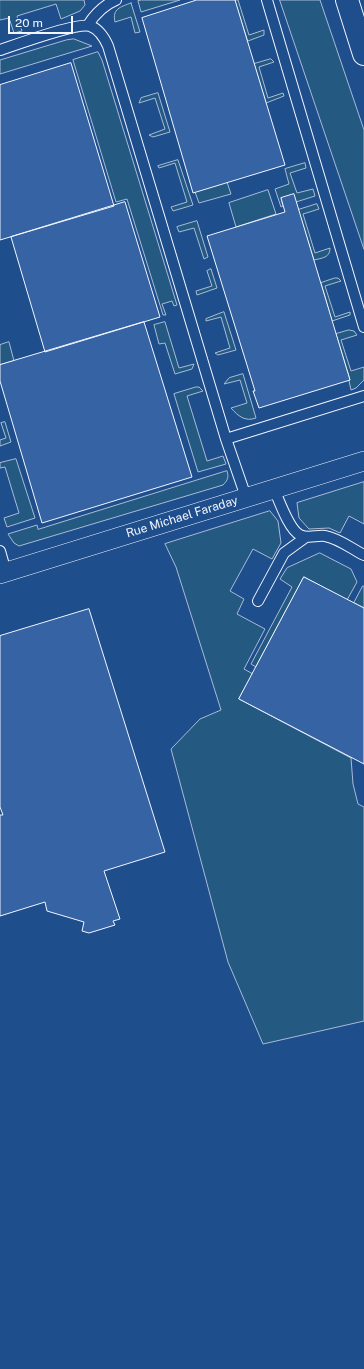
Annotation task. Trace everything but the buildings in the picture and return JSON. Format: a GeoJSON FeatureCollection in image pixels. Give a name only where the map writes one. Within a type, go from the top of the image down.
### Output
{"type":"FeatureCollection","features":[{"type":"Feature","properties":{"kind":"main road"},"geometry":{"type":"LineString","coordinates":[[347,0],[364,54]]}},
{"type":"Feature","properties":{"kind":"street","name":"Rue Michael Faraday"},"geometry":{"type":"LineString","coordinates":[[3,573],[364,461]]}},
{"type":"Feature","properties":{"kind":"lane"},"geometry":{"type":"LineString","coordinates":[[88,25],[102,8],[116,0]]}},
{"type":"Feature","properties":{"kind":"lane"},"geometry":{"type":"LineString","coordinates":[[267,0],[364,327]]}},
{"type":"Feature","properties":{"kind":"lane"},"geometry":{"type":"LineString","coordinates":[[0,50],[75,26],[88,25],[96,29],[102,35],[108,46],[226,438],[246,498]]}},
{"type":"Feature","properties":{"kind":"lane"},"geometry":{"type":"LineString","coordinates":[[226,438],[364,396]]}},
{"type":"Feature","properties":{"kind":"lane"},"geometry":{"type":"LineString","coordinates":[[274,489],[286,516],[299,535],[306,537],[326,536],[336,539],[364,555]]}},
{"type":"Feature","properties":{"kind":"lane"},"geometry":{"type":"LineString","coordinates":[[258,601],[284,553],[306,537]]}},
{"type":"Feature","properties":{"kind":"lane"},"geometry":{"type":"LineString","coordinates":[[0,551],[3,573]]}},
{"type":"Feature","properties":{"kind":"shaded area"},"geometry":{"type":"Polygon","coordinates":[[[0,0],[84,0],[85,5],[80,11],[61,19],[56,4],[17,16],[22,31],[14,33],[9,18],[0,20],[0,0]]]}},
{"type":"Feature","properties":{"kind":"shaded area"},"geometry":{"type":"Polygon","coordinates":[[[180,0],[141,12],[138,1],[180,0]]]}},
{"type":"Feature","properties":{"kind":"shaded area"},"geometry":{"type":"Polygon","coordinates":[[[235,0],[238,0],[249,35],[264,30],[264,35],[248,41],[235,0]]]}},
{"type":"Feature","properties":{"kind":"shaded area"},"geometry":{"type":"Polygon","coordinates":[[[280,0],[320,0],[364,130],[364,249],[280,0]]]}},
{"type":"Feature","properties":{"kind":"shaded area"},"geometry":{"type":"Polygon","coordinates":[[[131,3],[140,32],[135,33],[131,17],[115,22],[114,18],[116,11],[120,7],[131,3]]]}},
{"type":"Feature","properties":{"kind":"shaded area"},"geometry":{"type":"Polygon","coordinates":[[[74,39],[92,46],[0,74],[0,60],[66,40],[74,39]]]}},
{"type":"Feature","properties":{"kind":"shaded area"},"geometry":{"type":"Polygon","coordinates":[[[98,52],[102,60],[177,305],[174,306],[172,301],[162,304],[166,315],[163,315],[127,199],[116,202],[73,60],[98,52]]]}},
{"type":"Feature","properties":{"kind":"shaded area"},"geometry":{"type":"Polygon","coordinates":[[[271,59],[274,62],[259,67],[268,98],[283,93],[284,96],[266,103],[254,64],[271,59]]]}},
{"type":"Feature","properties":{"kind":"shaded area"},"geometry":{"type":"Polygon","coordinates":[[[158,93],[170,132],[153,137],[149,135],[165,129],[155,98],[139,103],[141,98],[158,93]]]}},
{"type":"Feature","properties":{"kind":"shaded area"},"geometry":{"type":"Polygon","coordinates":[[[178,160],[193,205],[173,211],[171,207],[187,202],[175,163],[159,168],[158,166],[178,160]]]}},
{"type":"Feature","properties":{"kind":"shaded area"},"geometry":{"type":"Polygon","coordinates":[[[305,163],[306,168],[290,173],[297,193],[313,189],[315,196],[296,202],[281,198],[283,206],[281,207],[275,189],[289,184],[285,169],[305,163]]]}},
{"type":"Feature","properties":{"kind":"shaded area"},"geometry":{"type":"Polygon","coordinates":[[[227,182],[231,194],[199,203],[195,192],[227,182]]]}},
{"type":"Feature","properties":{"kind":"shaded area"},"geometry":{"type":"Polygon","coordinates":[[[268,190],[276,214],[236,227],[229,203],[268,190]]]}},
{"type":"Feature","properties":{"kind":"shaded area"},"geometry":{"type":"Polygon","coordinates":[[[317,204],[319,209],[303,214],[315,253],[330,248],[330,251],[327,256],[314,260],[298,210],[317,204]]]}},
{"type":"Feature","properties":{"kind":"shaded area"},"geometry":{"type":"Polygon","coordinates":[[[197,221],[208,257],[204,259],[194,228],[179,232],[177,227],[197,221]]]}},
{"type":"Feature","properties":{"kind":"shaded area"},"geometry":{"type":"Polygon","coordinates":[[[211,269],[217,288],[197,295],[196,291],[212,286],[207,271],[211,269]]]}},
{"type":"Feature","properties":{"kind":"shaded area"},"geometry":{"type":"Polygon","coordinates":[[[338,278],[341,281],[325,286],[335,317],[350,312],[350,315],[332,321],[321,283],[338,278]]]}},
{"type":"Feature","properties":{"kind":"shaded area"},"geometry":{"type":"Polygon","coordinates":[[[224,312],[236,350],[218,355],[215,353],[230,348],[221,317],[206,321],[206,319],[224,312]]]}},
{"type":"Feature","properties":{"kind":"shaded area"},"geometry":{"type":"Polygon","coordinates":[[[165,322],[179,368],[194,364],[192,369],[175,374],[165,343],[159,344],[154,325],[165,322]]]}},
{"type":"Feature","properties":{"kind":"shaded area"},"geometry":{"type":"Polygon","coordinates":[[[349,330],[354,331],[357,335],[341,340],[351,371],[364,367],[364,380],[356,388],[351,390],[350,380],[336,334],[349,330]]]}},
{"type":"Feature","properties":{"kind":"shaded area"},"geometry":{"type":"Polygon","coordinates":[[[9,342],[14,361],[0,365],[0,345],[9,342]]]}},
{"type":"Feature","properties":{"kind":"shaded area"},"geometry":{"type":"Polygon","coordinates":[[[243,374],[256,418],[252,419],[242,418],[231,408],[247,403],[240,380],[224,384],[229,378],[243,374]]]}},
{"type":"Feature","properties":{"kind":"shaded area"},"geometry":{"type":"Polygon","coordinates":[[[199,387],[203,391],[187,396],[207,461],[223,456],[226,464],[198,472],[174,394],[199,387]]]}},
{"type":"Feature","properties":{"kind":"shaded area"},"geometry":{"type":"Polygon","coordinates":[[[5,422],[11,442],[0,446],[0,440],[6,438],[1,423],[5,422]]]}},
{"type":"Feature","properties":{"kind":"shaded area"},"geometry":{"type":"Polygon","coordinates":[[[16,459],[35,518],[7,527],[4,518],[19,513],[5,467],[0,468],[0,463],[16,459]]]}},
{"type":"Feature","properties":{"kind":"shaded area"},"geometry":{"type":"Polygon","coordinates":[[[227,471],[228,478],[223,485],[19,546],[14,543],[8,534],[37,525],[38,529],[227,471]]]}},
{"type":"Feature","properties":{"kind":"shaded area"},"geometry":{"type":"Polygon","coordinates":[[[364,482],[364,524],[349,516],[340,533],[329,528],[309,529],[299,518],[297,503],[364,482]]]}},
{"type":"Feature","properties":{"kind":"shaded area"},"geometry":{"type":"Polygon","coordinates":[[[270,511],[278,521],[281,543],[272,559],[253,549],[230,591],[244,599],[237,614],[265,629],[244,669],[253,674],[239,699],[351,758],[353,784],[358,804],[364,807],[364,1021],[263,1044],[228,962],[171,749],[200,719],[221,710],[176,567],[165,544],[270,511]]]}},
{"type":"Feature","properties":{"kind":"shaded area"},"geometry":{"type":"Polygon","coordinates":[[[320,553],[351,569],[357,582],[347,600],[304,577],[256,667],[251,664],[292,587],[280,579],[287,568],[320,553]]]}},
{"type":"Feature","properties":{"kind":"shaded area"},"geometry":{"type":"Polygon","coordinates":[[[364,586],[364,608],[354,603],[364,586]]]}}]}
